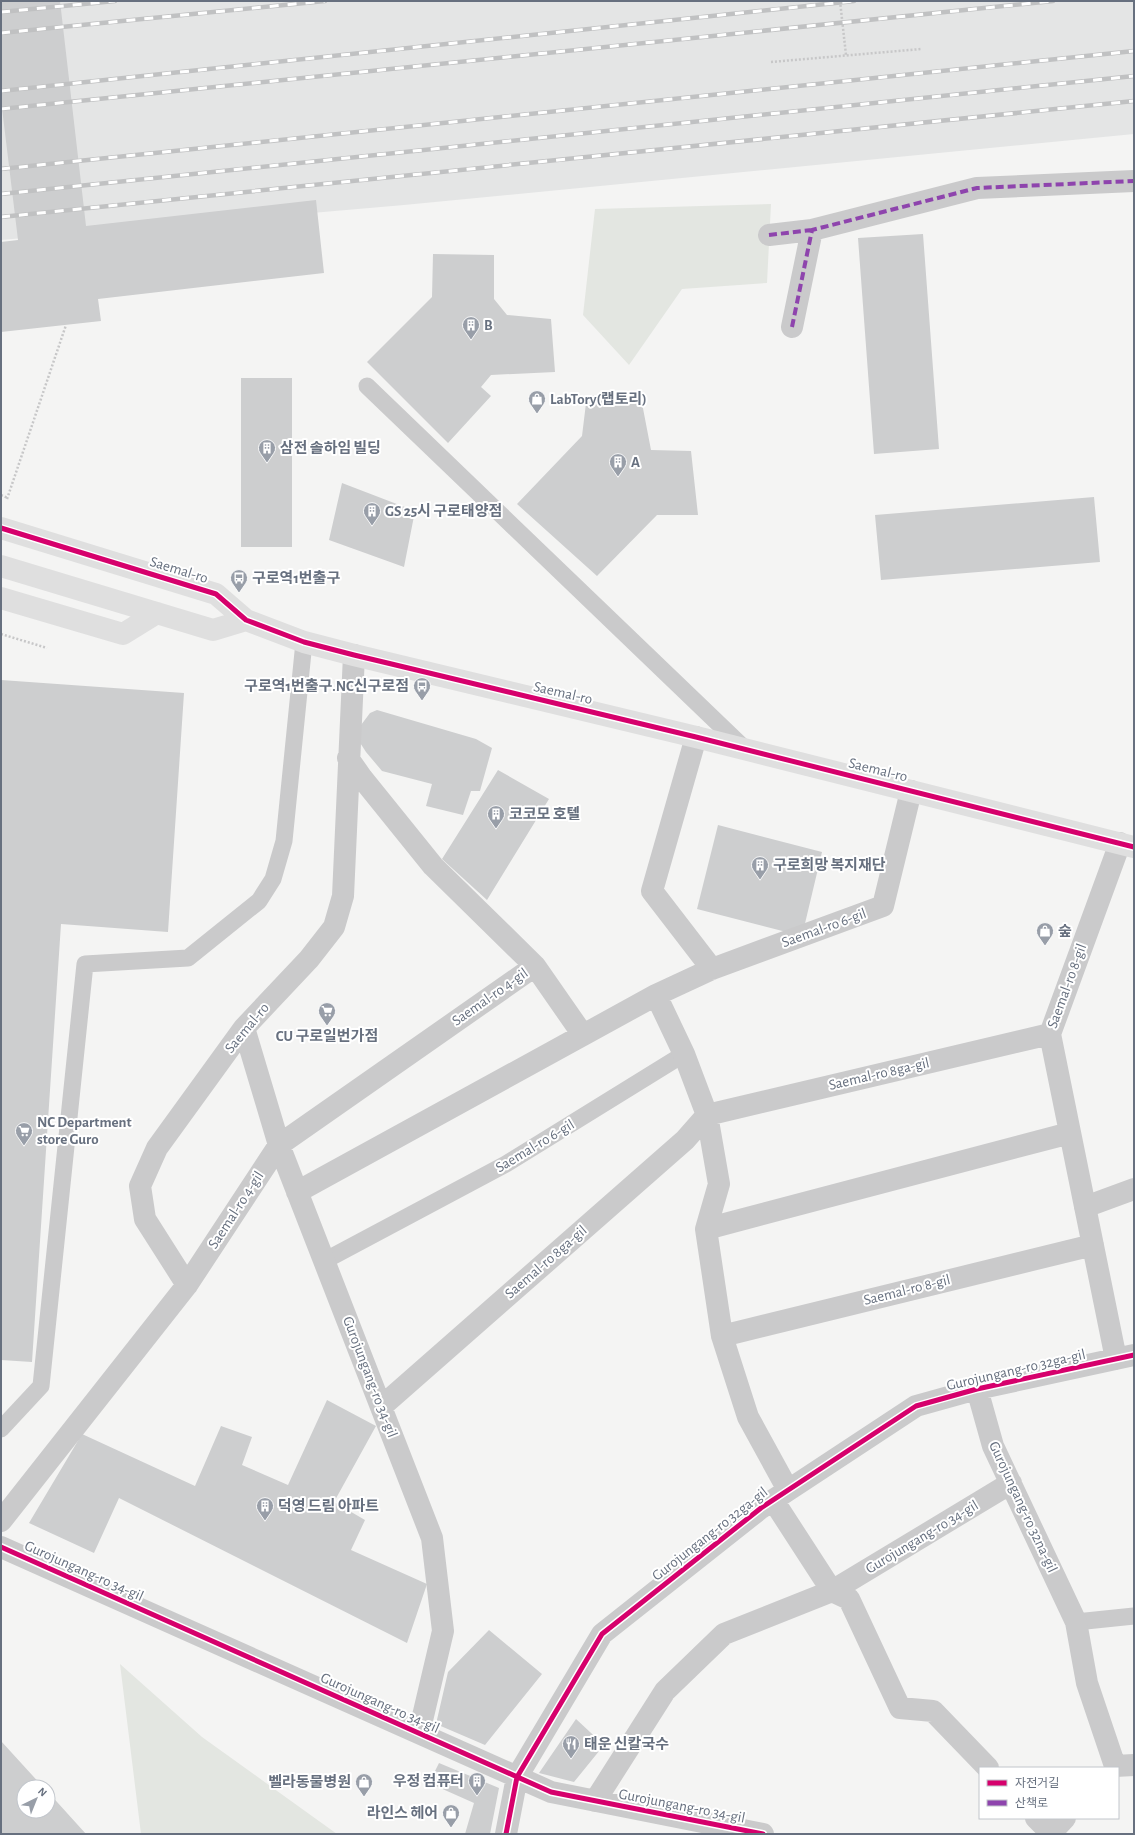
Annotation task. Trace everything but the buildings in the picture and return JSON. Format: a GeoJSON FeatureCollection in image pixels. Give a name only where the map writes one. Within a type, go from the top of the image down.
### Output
{"type":"FeatureCollection","features":[{"type":"Feature","properties":{"kind":"street"},"geometry":{"type":"LineString","coordinates":[[769,235],[812,230],[977,188],[1134,181]]}},
{"type":"Feature","properties":{"kind":"street"},"geometry":{"type":"LineString","coordinates":[[792,327],[812,230]]}},
{"type":"Feature","properties":{"kind":"street","name":"Saemal-ro"},"geometry":{"type":"LineString","coordinates":[[1,528],[216,594],[246,620],[304,642],[696,737],[1127,845]]}},
{"type":"Feature","properties":{"kind":"street"},"geometry":{"type":"LineString","coordinates":[[1,566],[213,630],[246,620]]}},
{"type":"Feature","properties":{"kind":"street"},"geometry":{"type":"LineString","coordinates":[[1,598],[123,634],[157,613]]}},
{"type":"Feature","properties":{"kind":"street","name":"Saemal-ro"},"geometry":{"type":"LineString","coordinates":[[187,1285],[145,1220],[140,1186],[157,1148],[244,1028],[309,959],[334,927],[343,896],[348,758],[354,655]]}},
{"type":"Feature","properties":{"kind":"street"},"geometry":{"type":"LineString","coordinates":[[696,737],[652,891],[712,969]]}},
{"type":"Feature","properties":{"kind":"street"},"geometry":{"type":"LineString","coordinates":[[348,758],[362,778],[434,866],[535,966],[583,1035]]}},
{"type":"Feature","properties":{"kind":"street","name":"Saemal-ro 6-gil"},"geometry":{"type":"LineString","coordinates":[[297,1192],[656,995],[712,969],[883,906],[912,791]]}},
{"type":"Feature","properties":{"kind":"street","name":"Saemal-ro 8-gil"},"geometry":{"type":"LineString","coordinates":[[1125,1357],[1093,1245],[1050,1034],[1127,845]]}},
{"type":"Feature","properties":{"kind":"street","name":"Saemal-ro 4-gil"},"geometry":{"type":"LineString","coordinates":[[1,1521],[187,1285],[279,1145],[535,966]]}},
{"type":"Feature","properties":{"kind":"street"},"geometry":{"type":"LineString","coordinates":[[656,995],[684,1054],[708,1115],[719,1184],[706,1229],[722,1336],[748,1417],[781,1495],[832,1591],[848,1599],[900,1708],[933,1711],[987,1767]]}},
{"type":"Feature","properties":{"kind":"street","name":"Gurojungang-ro 34-gil"},"geometry":{"type":"LineString","coordinates":[[244,1028],[279,1145],[432,1538],[443,1631],[419,1733]]}},
{"type":"Feature","properties":{"kind":"street","name":"Saemal-ro 8ga-gil"},"geometry":{"type":"LineString","coordinates":[[381,1407],[685,1140],[708,1115],[1050,1034]]}},
{"type":"Feature","properties":{"kind":"street"},"geometry":{"type":"LineString","coordinates":[[706,1229],[1070,1133]]}},
{"type":"Feature","properties":{"kind":"street"},"geometry":{"type":"LineString","coordinates":[[1085,1208],[1134,1189]]}},
{"type":"Feature","properties":{"kind":"street","name":"Saemal-ro 8-gil"},"geometry":{"type":"LineString","coordinates":[[722,1336],[1093,1245]]}},
{"type":"Feature","properties":{"kind":"street","name":"Gurojungang-ro 32ga-gil"},"geometry":{"type":"LineString","coordinates":[[506,1834],[517,1777],[602,1634],[761,1508],[916,1406],[977,1389],[1125,1357]]}},
{"type":"Feature","properties":{"kind":"street","name":"Gurojungang-ro 32na-gil"},"geometry":{"type":"LineString","coordinates":[[977,1389],[993,1446],[1076,1622],[1087,1683],[1121,1766]]}},
{"type":"Feature","properties":{"kind":"street","name":"Gurojungang-ro 34-gil"},"geometry":{"type":"LineString","coordinates":[[595,1801],[665,1691],[724,1634],[832,1591],[1011,1483]]}},
{"type":"Feature","properties":{"kind":"street","name":"Gurojungang-ro 34-gil"},"geometry":{"type":"LineString","coordinates":[[1,1547],[551,1792],[764,1834]]}},
{"type":"Feature","properties":{"kind":"lane"},"geometry":{"type":"LineString","coordinates":[[367,386],[746,750]]}},
{"type":"Feature","properties":{"kind":"lane"},"geometry":{"type":"LineString","coordinates":[[1,1429],[41,1386],[85,964],[188,958],[259,901],[273,879],[284,841],[304,642]]}},
{"type":"Feature","properties":{"kind":"lane","name":"Saemal-ro 6-gil"},"geometry":{"type":"LineString","coordinates":[[324,1261],[506,1164],[684,1054]]}},
{"type":"Feature","properties":{"kind":"lane"},"geometry":{"type":"LineString","coordinates":[[1076,1622],[1134,1616]]}},
{"type":"Feature","properties":{"kind":"path"},"geometry":{"type":"LineString","coordinates":[[840,1],[846,55]]}},
{"type":"Feature","properties":{"kind":"path"},"geometry":{"type":"LineString","coordinates":[[771,62],[920,49]]}},
{"type":"Feature","properties":{"kind":"path"},"geometry":{"type":"LineString","coordinates":[[5,504],[66,325]]}},
{"type":"Feature","properties":{"kind":"path"},"geometry":{"type":"LineString","coordinates":[[1,495],[8,497]]}},
{"type":"Feature","properties":{"kind":"path"},"geometry":{"type":"LineString","coordinates":[[1,634],[47,648]]}},
{"type":"Feature","properties":{"kind":"shaded area"},"geometry":{"type":"Polygon","coordinates":[[[1,1],[1134,1],[1134,134],[404,205],[1,240],[1,1]]]}},
{"type":"Feature","properties":{"kind":"shaded area"},"geometry":{"type":"Polygon","coordinates":[[[771,204],[767,283],[682,289],[629,365],[583,315],[595,209],[771,204]]]}},
{"type":"Feature","properties":{"kind":"shaded area"},"geometry":{"type":"Polygon","coordinates":[[[120,1664],[202,1737],[337,1834],[141,1834],[120,1664]]]}},
{"type":"Feature","properties":{"kind":"railway"},"geometry":{"type":"LineString","coordinates":[[1,12],[115,1]]}},
{"type":"Feature","properties":{"kind":"railway"},"geometry":{"type":"LineString","coordinates":[[1,33],[325,1]]}},
{"type":"Feature","properties":{"kind":"railway"},"geometry":{"type":"LineString","coordinates":[[1,91],[854,1]]}},
{"type":"Feature","properties":{"kind":"railway"},"geometry":{"type":"LineString","coordinates":[[1,109],[1053,1]]}},
{"type":"Feature","properties":{"kind":"railway"},"geometry":{"type":"LineString","coordinates":[[1,169],[1134,51]]}},
{"type":"Feature","properties":{"kind":"railway"},"geometry":{"type":"LineString","coordinates":[[1,194],[1134,76]]}},
{"type":"Feature","properties":{"kind":"railway"},"geometry":{"type":"LineString","coordinates":[[1,217],[1134,101]]}},
{"type":"Feature","properties":{"kind":"marked path"},"geometry":{"type":"LineString","coordinates":[[792,327],[812,230],[977,188],[1134,181]]}},
{"type":"Feature","properties":{"kind":"marked path"},"geometry":{"type":"LineString","coordinates":[[769,235],[812,230]]}},
{"type":"Feature","properties":{"kind":"cycle path"},"geometry":{"type":"LineString","coordinates":[[1,528],[216,594],[246,620],[304,642],[696,737],[1134,847]]}},
{"type":"Feature","properties":{"kind":"cycle path"},"geometry":{"type":"LineString","coordinates":[[506,1834],[517,1777],[602,1634],[761,1508],[916,1406],[977,1389],[1134,1355]]}},
{"type":"Feature","properties":{"kind":"cycle path"},"geometry":{"type":"LineString","coordinates":[[1,1547],[551,1792],[763,1834]]}},
{"type":"Feature","properties":{"kind":"place","name":"B"},"geometry":{"type":"Point","coordinates":[471,340]}},
{"type":"Feature","properties":{"kind":"place","name":"LabTory(랩토리)"},"geometry":{"type":"Point","coordinates":[537,414]}},
{"type":"Feature","properties":{"kind":"place","name":"삼전 솔하임 빌딩"},"geometry":{"type":"Point","coordinates":[267,463]}},
{"type":"Feature","properties":{"kind":"place","name":"A"},"geometry":{"type":"Point","coordinates":[618,477]}},
{"type":"Feature","properties":{"kind":"place","name":"GS 25시 구로태양점"},"geometry":{"type":"Point","coordinates":[372,526]}},
{"type":"Feature","properties":{"kind":"place","name":"구로역1번출구"},"geometry":{"type":"Point","coordinates":[239,593]}},
{"type":"Feature","properties":{"kind":"place","name":"구로역1번출구.NC신구로점"},"geometry":{"type":"Point","coordinates":[422,701]}},
{"type":"Feature","properties":{"kind":"place","name":"코코모 호텔"},"geometry":{"type":"Point","coordinates":[496,829]}},
{"type":"Feature","properties":{"kind":"place","name":"구로희망 복지재단"},"geometry":{"type":"Point","coordinates":[760,880]}},
{"type":"Feature","properties":{"kind":"place","name":"숲"},"geometry":{"type":"Point","coordinates":[1045,946]}},
{"type":"Feature","properties":{"kind":"place","name":"CU 구로일번가점"},"geometry":{"type":"Point","coordinates":[327,1026]}},
{"type":"Feature","properties":{"kind":"place","name":"NC Department store Guro"},"geometry":{"type":"Point","coordinates":[24,1146]}},
{"type":"Feature","properties":{"kind":"place","name":"덕영 드림 아파트"},"geometry":{"type":"Point","coordinates":[265,1521]}},
{"type":"Feature","properties":{"kind":"place","name":"태운 신칼국수"},"geometry":{"type":"Point","coordinates":[571,1759]}},
{"type":"Feature","properties":{"kind":"place","name":"우정 컴퓨터"},"geometry":{"type":"Point","coordinates":[477,1796]}},
{"type":"Feature","properties":{"kind":"place","name":"벨라동물병원"},"geometry":{"type":"Point","coordinates":[364,1797]}},
{"type":"Feature","properties":{"kind":"place","name":"라인스 헤어"},"geometry":{"type":"Point","coordinates":[451,1828]}}]}
